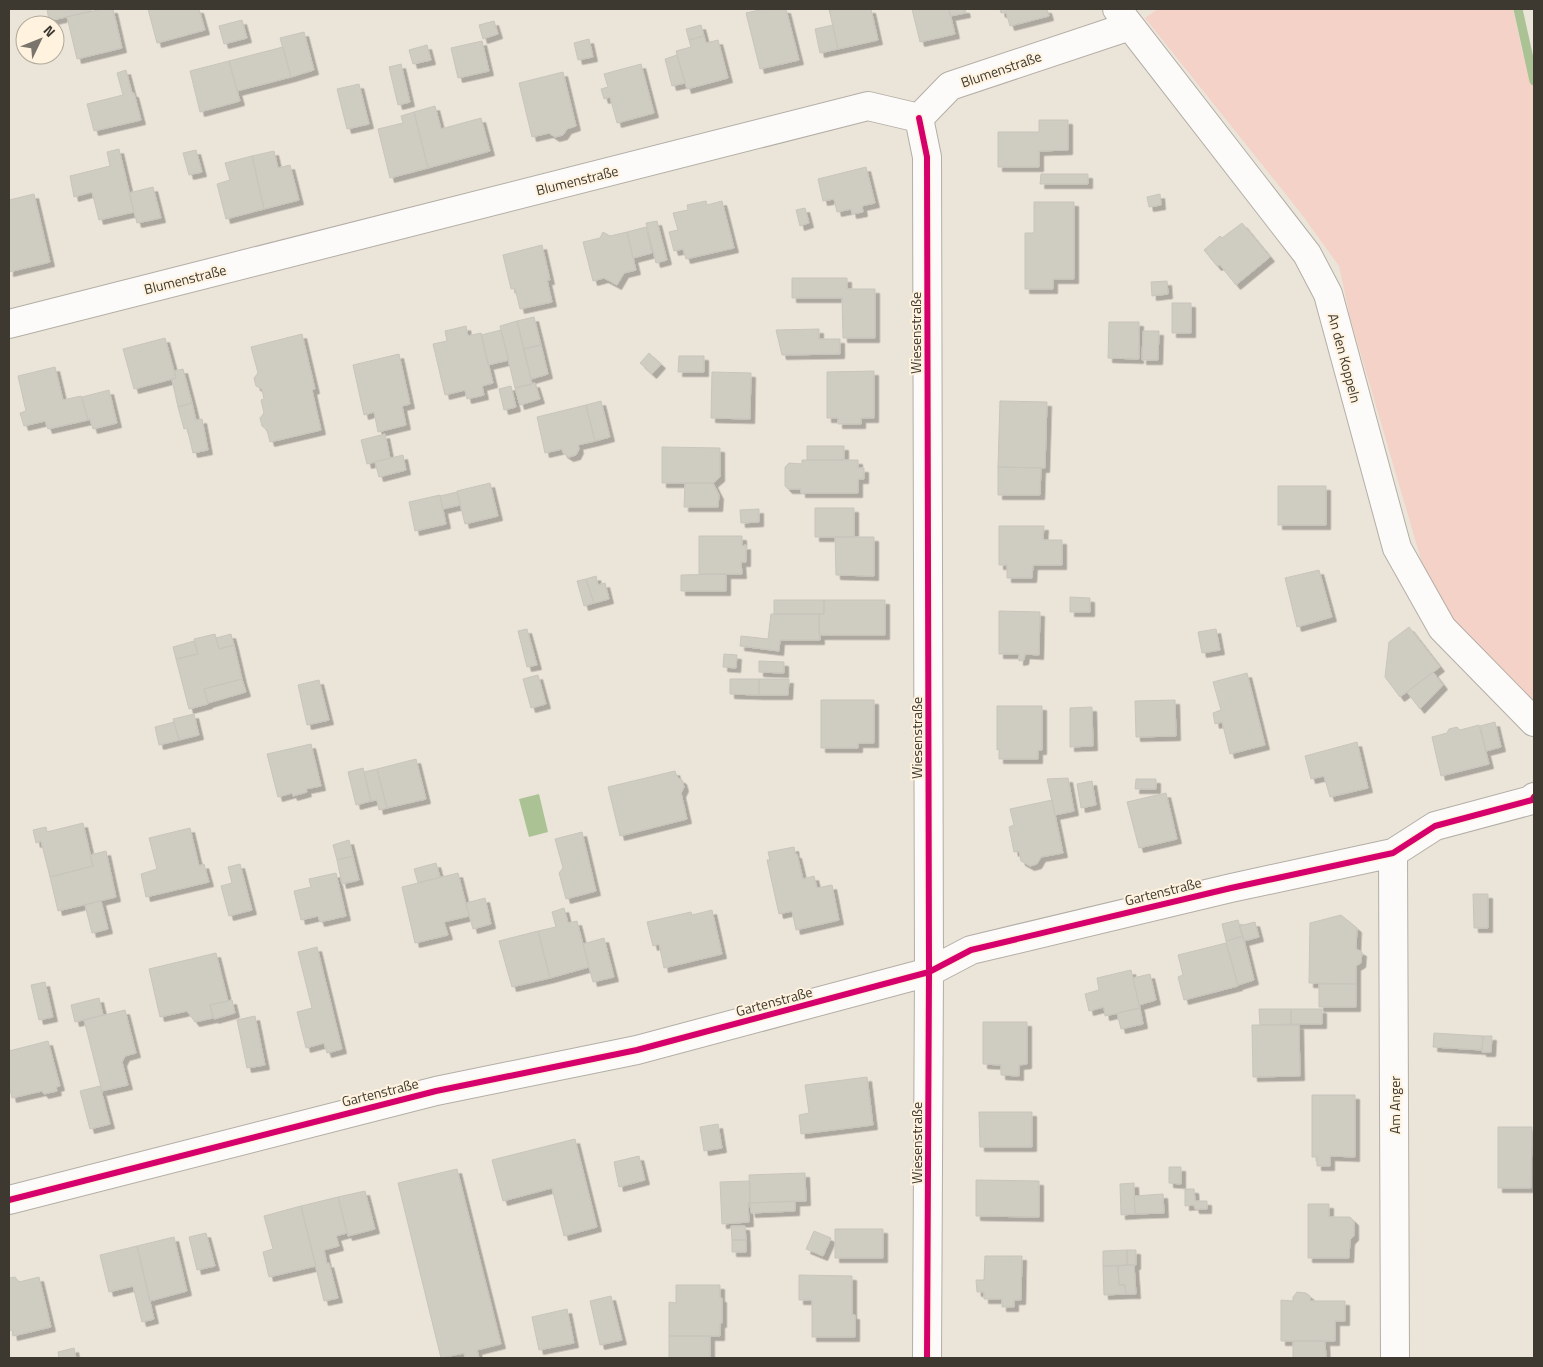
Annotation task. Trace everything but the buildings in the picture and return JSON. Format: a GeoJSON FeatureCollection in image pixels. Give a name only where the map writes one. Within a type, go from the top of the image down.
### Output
{"type":"FeatureCollection","features":[{"type":"Feature","properties":{"kind":"street","name":"Blumenstraße"},"geometry":{"type":"LineString","coordinates":[[9,324],[868,106],[919,118],[950,86],[1124,17]]}},
{"type":"Feature","properties":{"kind":"street","name":"An den Koppeln"},"geometry":{"type":"LineString","coordinates":[[1124,17],[1307,254],[1328,294],[1397,548],[1442,628],[1534,722]]}},
{"type":"Feature","properties":{"kind":"street","name":"Wiesenstraße"},"geometry":{"type":"LineString","coordinates":[[919,118],[927,157],[929,972],[927,1358]]}},
{"type":"Feature","properties":{"kind":"street","name":"Gartenstraße"},"geometry":{"type":"LineString","coordinates":[[9,1200],[436,1091],[637,1050],[929,972],[971,950],[1221,890],[1392,853],[1436,826],[1532,800],[1534,797]]}},
{"type":"Feature","properties":{"kind":"street","name":"Am Anger"},"geometry":{"type":"LineString","coordinates":[[1392,853],[1395,1358]]}},
{"type":"Feature","properties":{"kind":"shaded area"},"geometry":{"type":"Polygon","coordinates":[[[1158,9],[1513,9],[1523,55],[1534,57],[1534,699],[1526,699],[1452,617],[1422,563],[1350,317],[1339,266],[1300,212],[1145,18],[1158,9]]]}},
{"type":"Feature","properties":{"kind":"shaded area"},"geometry":{"type":"Polygon","coordinates":[[[539,794],[548,832],[529,837],[519,799],[539,794]]]}},
{"type":"Feature","properties":{"kind":"waterway"},"geometry":{"type":"LineString","coordinates":[[1518,9],[1534,81]]}},
{"type":"Feature","properties":{"kind":"cycle path"},"geometry":{"type":"LineString","coordinates":[[919,118],[927,157],[929,972],[927,1358]]}},
{"type":"Feature","properties":{"kind":"cycle path"},"geometry":{"type":"LineString","coordinates":[[9,1200],[436,1091],[637,1050],[929,972],[971,950],[1231,888],[1393,853],[1435,826],[1532,800],[1534,797]]}}]}
